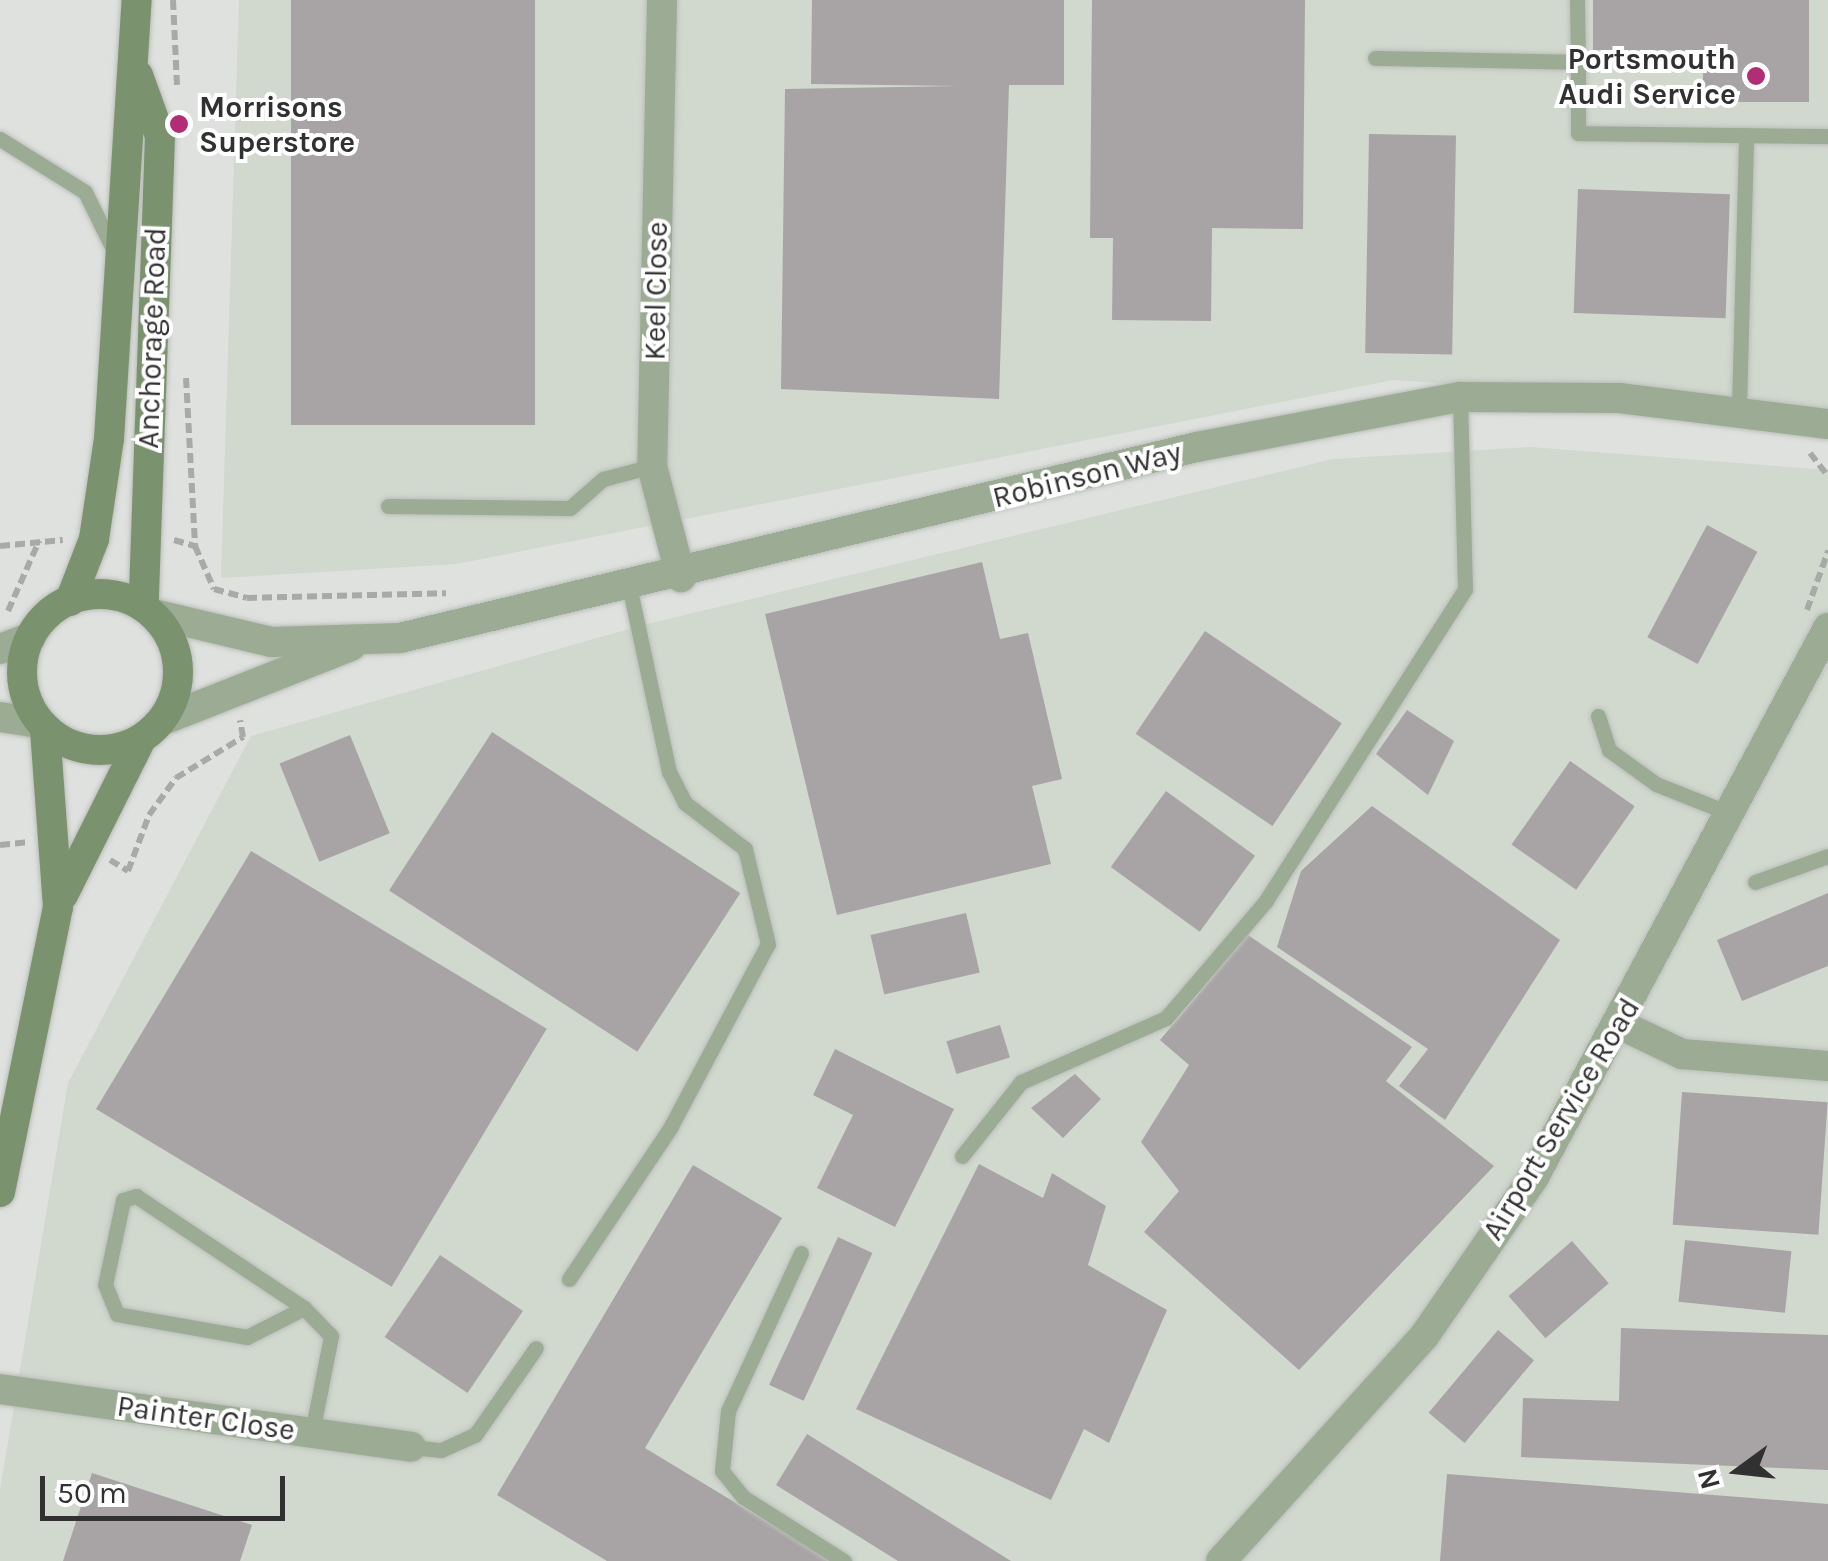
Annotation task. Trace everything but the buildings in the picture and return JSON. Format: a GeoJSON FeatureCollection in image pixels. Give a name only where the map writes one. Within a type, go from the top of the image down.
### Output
{"type":"FeatureCollection","features":[{"type":"Feature","properties":{"kind":"street","name":"Anchorage Road"},"geometry":{"type":"LineString","coordinates":[[70,601],[102,491],[119,264],[123,138],[138,74],[136,0]]}},
{"type":"Feature","properties":{"kind":"street","name":"Keel Close"},"geometry":{"type":"LineString","coordinates":[[662,0],[652,466],[681,577]]}},
{"type":"Feature","properties":{"kind":"street","name":"Anchorage Road"},"geometry":{"type":"LineString","coordinates":[[138,74],[160,136],[151,610]]}},
{"type":"Feature","properties":{"kind":"street","name":"Robinson Way"},"geometry":{"type":"LineString","coordinates":[[163,720],[354,645],[630,590],[1197,447],[1460,397],[1739,408],[1828,424]]}},
{"type":"Feature","properties":{"kind":"street"},"geometry":{"type":"LineString","coordinates":[[0,649],[30,637],[70,601],[113,593],[151,610],[176,668],[163,720],[140,741],[58,907],[0,1192]]}},
{"type":"Feature","properties":{"kind":"street","name":"Robinson Way"},"geometry":{"type":"LineString","coordinates":[[151,610],[271,642],[354,645]]}},
{"type":"Feature","properties":{"kind":"street"},"geometry":{"type":"LineString","coordinates":[[30,637],[22,688],[41,727],[58,907]]}},
{"type":"Feature","properties":{"kind":"street","name":"Airport Service Road"},"geometry":{"type":"LineString","coordinates":[[1220,1561],[1425,1336],[1534,1177],[1825,644]]}},
{"type":"Feature","properties":{"kind":"street"},"geometry":{"type":"LineString","coordinates":[[0,717],[41,727],[89,748],[140,741]]}},
{"type":"Feature","properties":{"kind":"street"},"geometry":{"type":"LineString","coordinates":[[1619,1024],[1682,1054],[1828,1066]]}},
{"type":"Feature","properties":{"kind":"street","name":"Painter Close"},"geometry":{"type":"LineString","coordinates":[[0,1389],[412,1447]]}},
{"type":"Feature","properties":{"kind":"lane"},"geometry":{"type":"LineString","coordinates":[[1577,0],[1578,132],[1828,136]]}},
{"type":"Feature","properties":{"kind":"lane"},"geometry":{"type":"LineString","coordinates":[[1375,58],[1578,62]]}},
{"type":"Feature","properties":{"kind":"lane"},"geometry":{"type":"LineString","coordinates":[[1739,408],[1746,135]]}},
{"type":"Feature","properties":{"kind":"lane"},"geometry":{"type":"LineString","coordinates":[[0,139],[85,192],[119,264]]}},
{"type":"Feature","properties":{"kind":"lane"},"geometry":{"type":"LineString","coordinates":[[962,1156],[1021,1082],[1166,1018],[1265,902],[1465,589],[1460,397]]}},
{"type":"Feature","properties":{"kind":"lane"},"geometry":{"type":"LineString","coordinates":[[388,506],[570,508],[602,480],[652,466]]}},
{"type":"Feature","properties":{"kind":"lane"},"geometry":{"type":"LineString","coordinates":[[569,1279],[670,1128],[768,944],[745,849],[685,803],[668,772],[630,590]]}},
{"type":"Feature","properties":{"kind":"lane"},"geometry":{"type":"LineString","coordinates":[[1598,716],[1609,750],[1656,784],[1731,814]]}},
{"type":"Feature","properties":{"kind":"lane"},"geometry":{"type":"LineString","coordinates":[[1755,882],[1828,856]]}},
{"type":"Feature","properties":{"kind":"lane"},"geometry":{"type":"LineString","coordinates":[[304,1308],[247,1336],[117,1314],[106,1286],[123,1200],[136,1196],[304,1308],[332,1336],[312,1433]]}},
{"type":"Feature","properties":{"kind":"lane"},"geometry":{"type":"LineString","coordinates":[[802,1253],[728,1411],[722,1471],[743,1497],[844,1561]]}},
{"type":"Feature","properties":{"kind":"lane"},"geometry":{"type":"LineString","coordinates":[[412,1447],[441,1450],[475,1435],[536,1348]]}},
{"type":"Feature","properties":{"kind":"path"},"geometry":{"type":"LineString","coordinates":[[0,546],[40,540],[0,620]]}},
{"type":"Feature","properties":{"kind":"shaded area"},"geometry":{"type":"Polygon","coordinates":[[[239,0],[1828,0],[1828,410],[1393,380],[456,564],[221,578],[239,0]]]}},
{"type":"Feature","properties":{"kind":"shaded area"},"geometry":{"type":"Polygon","coordinates":[[[1530,447],[1828,470],[1828,1561],[0,1561],[0,1490],[68,1083],[251,736],[643,625],[1333,459],[1530,447]]]}},
{"type":"Feature","properties":{"kind":"place","name":"Portsmouth Audi Service"},"geometry":{"type":"Point","coordinates":[1756,76]}},
{"type":"Feature","properties":{"kind":"place","name":"Morrisons Superstore"},"geometry":{"type":"Point","coordinates":[179,124]}}]}
